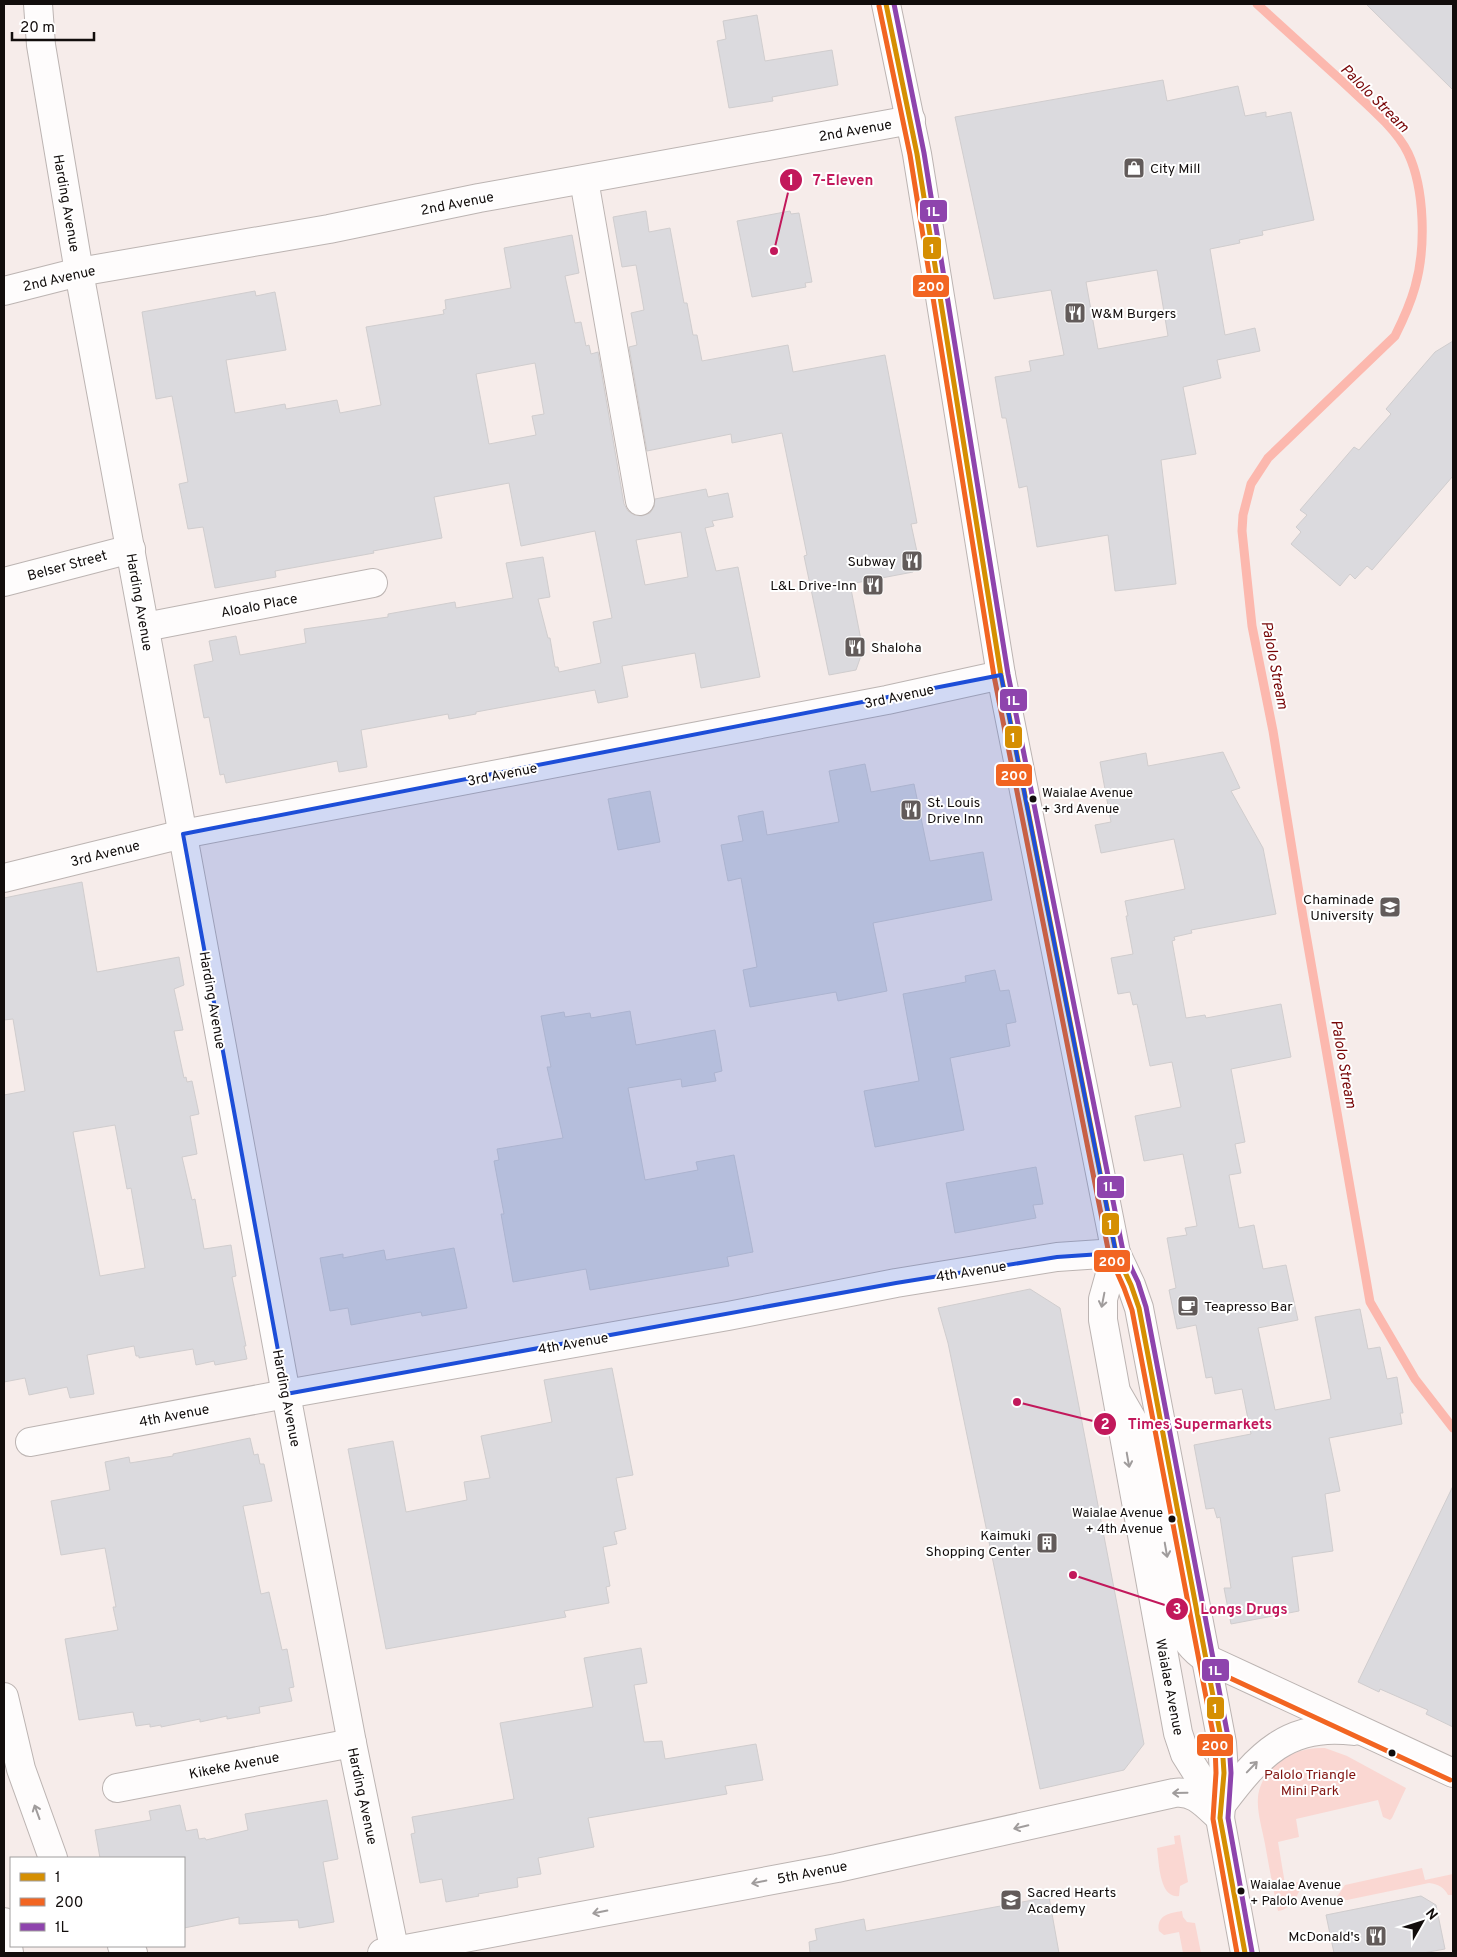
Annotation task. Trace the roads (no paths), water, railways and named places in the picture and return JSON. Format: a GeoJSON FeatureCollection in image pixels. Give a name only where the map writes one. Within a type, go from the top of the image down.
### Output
{"type":"FeatureCollection","features":[{"type":"Feature","properties":{"kind":"main road","name":"Harding Avenue"},"geometry":{"type":"LineString","coordinates":[[28,4],[41,45]]}},
{"type":"Feature","properties":{"kind":"main road","name":"Harding Avenue"},"geometry":{"type":"LineString","coordinates":[[38,4],[41,45],[79,272],[391,1953]]}},
{"type":"Feature","properties":{"kind":"main road","name":"Waialae Avenue"},"geometry":{"type":"LineString","coordinates":[[886,4],[911,120],[1001,675],[1116,1253],[1139,1308],[1207,1659],[1223,1753],[1224,1773],[1221,1811],[1245,1953]]}},
{"type":"Feature","properties":{"kind":"main road","name":"2nd Avenue"},"geometry":{"type":"LineString","coordinates":[[4,291],[79,272],[330,229],[480,198],[911,120]]}},
{"type":"Feature","properties":{"kind":"main road"},"geometry":{"type":"LineString","coordinates":[[584,180],[640,501]]}},
{"type":"Feature","properties":{"kind":"main road","name":"Belser Street"},"geometry":{"type":"LineString","coordinates":[[4,582],[131,549]]}},
{"type":"Feature","properties":{"kind":"main road","name":"Aloalo Place"},"geometry":{"type":"LineString","coordinates":[[145,627],[372,583]]}},
{"type":"Feature","properties":{"kind":"main road","name":"3rd Avenue"},"geometry":{"type":"LineString","coordinates":[[4,878],[183,834],[839,709],[1001,675]]}},
{"type":"Feature","properties":{"kind":"main road","name":"Waialae Avenue"},"geometry":{"type":"LineString","coordinates":[[1116,1253],[1102,1309],[1178,1733],[1186,1754],[1221,1811]]}},
{"type":"Feature","properties":{"kind":"main road","name":"4th Avenue"},"geometry":{"type":"LineString","coordinates":[[30,1442],[906,1282],[1057,1257],[1116,1253]]}},
{"type":"Feature","properties":{"kind":"main road"},"geometry":{"type":"LineString","coordinates":[[1115,1389],[1140,1433],[1149,1455],[1182,1633],[1191,1646],[1207,1659],[1373,1734],[1453,1773]]}},
{"type":"Feature","properties":{"kind":"main road"},"geometry":{"type":"LineString","coordinates":[[4,1697],[21,1769],[53,1857]]}},
{"type":"Feature","properties":{"kind":"main road"},"geometry":{"type":"LineString","coordinates":[[1221,1811],[1240,1780],[1265,1753],[1286,1739],[1305,1732],[1320,1730],[1343,1730],[1373,1734]]}},
{"type":"Feature","properties":{"kind":"main road","name":"Kikeke Avenue"},"geometry":{"type":"LineString","coordinates":[[117,1788],[352,1743]]}},
{"type":"Feature","properties":{"kind":"main road","name":"5th Avenue"},"geometry":{"type":"LineString","coordinates":[[391,1953],[838,1868],[1174,1793],[1185,1792],[1192,1794],[1221,1811]]}},
{"type":"Feature","properties":{"kind":"main road"},"geometry":{"type":"LineString","coordinates":[[4,1922],[9,1953]]}},
{"type":"Feature","properties":{"kind":"waterway","name":"Palolo Stream"},"geometry":{"type":"LineString","coordinates":[[1257,4],[1370,107],[1396,134],[1408,153],[1414,168],[1421,201],[1422,237],[1419,272],[1411,300],[1395,336],[1268,458],[1251,484],[1243,515],[1242,531],[1252,626],[1273,731],[1303,917],[1370,1302],[1415,1379],[1453,1428]]}},
{"type":"Feature","properties":{"kind":"place","name":"City Mill"},"geometry":{"type":"Point","coordinates":[1134,168]}},
{"type":"Feature","properties":{"kind":"place","name":"7-Eleven"},"geometry":{"type":"Point","coordinates":[774,251]}},
{"type":"Feature","properties":{"kind":"place","name":"W&M Burgers"},"geometry":{"type":"Point","coordinates":[1075,313]}},
{"type":"Feature","properties":{"kind":"place","name":"Subway"},"geometry":{"type":"Point","coordinates":[912,561]}},
{"type":"Feature","properties":{"kind":"place","name":"L&L Drive-Inn"},"geometry":{"type":"Point","coordinates":[873,585]}},
{"type":"Feature","properties":{"kind":"place","name":"Shaloha"},"geometry":{"type":"Point","coordinates":[855,647]}},
{"type":"Feature","properties":{"kind":"place","name":"Waialae Avenue + 3rd Avenue"},"geometry":{"type":"Point","coordinates":[1033,799]}},
{"type":"Feature","properties":{"kind":"place","name":"St. Louis Drive Inn"},"geometry":{"type":"Point","coordinates":[911,810]}},
{"type":"Feature","properties":{"kind":"place","name":"Chaminade University"},"geometry":{"type":"Point","coordinates":[1390,907]}},
{"type":"Feature","properties":{"kind":"place","name":"Teapresso Bar"},"geometry":{"type":"Point","coordinates":[1188,1306]}},
{"type":"Feature","properties":{"kind":"place","name":"Times Supermarkets"},"geometry":{"type":"Point","coordinates":[1017,1402]}},
{"type":"Feature","properties":{"kind":"place","name":"Waialae Avenue + 4th Avenue"},"geometry":{"type":"Point","coordinates":[1172,1519]}},
{"type":"Feature","properties":{"kind":"place","name":"Kaimuki Shopping Center"},"geometry":{"type":"Point","coordinates":[1047,1543]}},
{"type":"Feature","properties":{"kind":"place","name":"Longs Drugs"},"geometry":{"type":"Point","coordinates":[1073,1575]}},
{"type":"Feature","properties":{"kind":"place","name":"Waialae Avenue + Palolo Avenue"},"geometry":{"type":"Point","coordinates":[1241,1891]}},
{"type":"Feature","properties":{"kind":"place","name":"Sacred Hearts Academy"},"geometry":{"type":"Point","coordinates":[1011,1900]}},
{"type":"Feature","properties":{"kind":"place","name":"McDonald's"},"geometry":{"type":"Point","coordinates":[1376,1936]}},
{"type":"Feature","properties":{"kind":"park label","name":"Palolo Triangle Mini Park"},"geometry":{"type":"Point","coordinates":[1310,1782]}}]}
